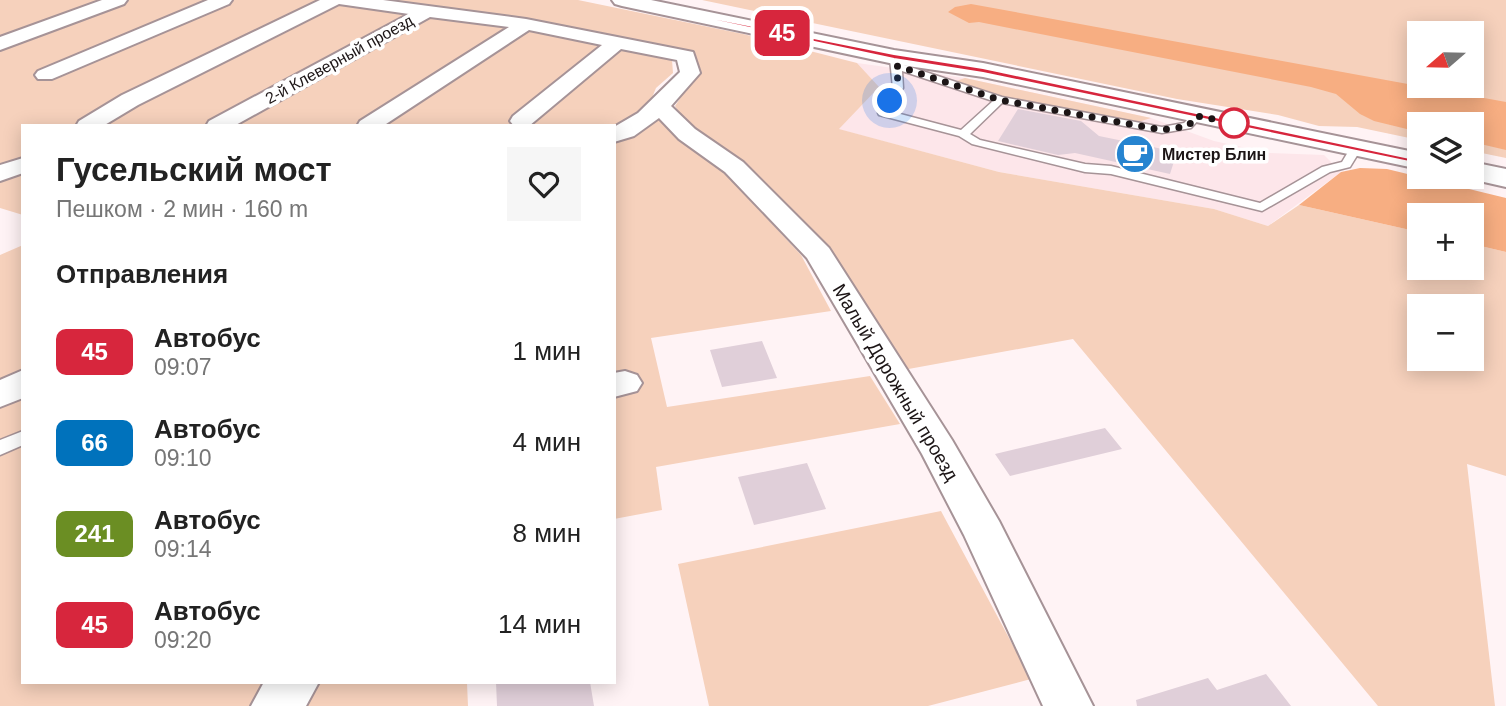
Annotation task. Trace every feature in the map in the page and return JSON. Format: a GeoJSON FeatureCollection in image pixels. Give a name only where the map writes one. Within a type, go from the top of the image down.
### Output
{"type":"FeatureCollection","features":[{"type":"Feature","properties":{"kind":"main road"},"geometry":{"type":"LineString","coordinates":[[622,0],[896,61],[983,70]]}},
{"type":"Feature","properties":{"kind":"main road"},"geometry":{"type":"LineString","coordinates":[[684,0],[903,47],[983,70],[1407,159]]}},
{"type":"Feature","properties":{"kind":"main road"},"geometry":{"type":"LineString","coordinates":[[1484,174],[1506,178]]}},
{"type":"Feature","properties":{"kind":"street"},"geometry":{"type":"LineString","coordinates":[[0,44],[118,0]]}},
{"type":"Feature","properties":{"kind":"street"},"geometry":{"type":"LineString","coordinates":[[45,75],[223,0]]}},
{"type":"Feature","properties":{"kind":"street"},"geometry":{"type":"LineString","coordinates":[[90,124],[130,100],[334,0]]}},
{"type":"Feature","properties":{"kind":"street"},"geometry":{"type":"LineString","coordinates":[[344,0],[526,24],[686,56],[690,73],[659,106],[624,132],[616,134]]}},
{"type":"Feature","properties":{"kind":"street","name":"2-й Клеверный проезд"},"geometry":{"type":"LineString","coordinates":[[221,124],[425,12]]}},
{"type":"Feature","properties":{"kind":"street"},"geometry":{"type":"LineString","coordinates":[[371,124],[526,24]]}},
{"type":"Feature","properties":{"kind":"street"},"geometry":{"type":"LineString","coordinates":[[521,121],[618,42]]}},
{"type":"Feature","properties":{"kind":"street","name":"Малый Дорожный проезд"},"geometry":{"type":"LineString","coordinates":[[659,106],[687,134],[734,167],[819,254],[958,486],[1068,706]]}},
{"type":"Feature","properties":{"kind":"street"},"geometry":{"type":"LineString","coordinates":[[0,173],[21,166]]}},
{"type":"Feature","properties":{"kind":"street"},"geometry":{"type":"LineString","coordinates":[[0,395],[21,383]]}},
{"type":"Feature","properties":{"kind":"street"},"geometry":{"type":"LineString","coordinates":[[276,706],[293,684]]}},
{"type":"Feature","properties":{"kind":"lane"},"geometry":{"type":"LineString","coordinates":[[1197,116],[1188,126],[1162,130],[1000,100],[896,61],[898,88],[883,113],[963,135],[976,142],[1071,165],[1111,170],[1262,207],[1326,169],[1346,165],[1355,149]]}},
{"type":"Feature","properties":{"kind":"lane"},"geometry":{"type":"LineString","coordinates":[[963,135],[1000,100]]}},
{"type":"Feature","properties":{"kind":"lane"},"geometry":{"type":"LineString","coordinates":[[0,448],[21,438]]}},
{"type":"Feature","properties":{"kind":"shaded area"},"geometry":{"type":"Polygon","coordinates":[[[0,0],[327,0],[529,29],[639,50],[672,60],[673,73],[656,88],[649,105],[622,128],[616,129],[616,124],[21,124],[21,161],[0,169],[0,0]]]}},
{"type":"Feature","properties":{"kind":"shaded area"},"geometry":{"type":"Polygon","coordinates":[[[368,0],[578,0],[743,34],[857,63],[879,87],[839,129],[999,172],[1214,209],[1268,226],[1299,205],[1407,229],[1407,280],[1484,280],[1484,247],[1506,252],[1506,476],[1467,464],[1495,706],[1378,706],[1073,339],[903,370],[830,255],[745,164],[683,119],[675,106],[697,73],[692,54],[532,19],[368,0]]]}},
{"type":"Feature","properties":{"kind":"shaded area"},"geometry":{"type":"Polygon","coordinates":[[[702,0],[1506,0],[1506,158],[1484,153],[1484,112],[1407,112],[1407,137],[1357,127],[1319,126],[1278,115],[1177,99],[702,0]]]}},
{"type":"Feature","properties":{"kind":"shaded area"},"geometry":{"type":"Polygon","coordinates":[[[971,4],[1407,84],[1407,98],[1484,98],[1506,102],[1506,150],[1484,145],[1484,112],[1407,112],[1407,129],[1374,121],[1360,114],[1336,94],[1311,87],[979,22],[969,23],[948,12],[955,7],[971,4]]]}},
{"type":"Feature","properties":{"kind":"shaded area"},"geometry":{"type":"Polygon","coordinates":[[[857,63],[965,78],[1151,118],[1214,141],[1270,153],[1324,155],[1341,172],[1268,226],[1214,209],[999,172],[838,129],[878,87],[857,63]]]}},
{"type":"Feature","properties":{"kind":"shaded area"},"geometry":{"type":"Polygon","coordinates":[[[965,78],[1151,118],[1138,122],[1006,98],[956,81],[965,78]]]}},
{"type":"Feature","properties":{"kind":"shaded area"},"geometry":{"type":"Polygon","coordinates":[[[657,118],[666,120],[722,170],[801,255],[831,311],[651,338],[667,407],[870,376],[900,424],[656,467],[662,510],[616,519],[616,139],[657,118]]]}},
{"type":"Feature","properties":{"kind":"shaded area"},"geometry":{"type":"Polygon","coordinates":[[[1360,168],[1387,169],[1407,174],[1407,189],[1469,189],[1506,198],[1506,252],[1484,247],[1484,203],[1407,203],[1407,229],[1299,205],[1341,172],[1360,168]]]}},
{"type":"Feature","properties":{"kind":"shaded area"},"geometry":{"type":"Polygon","coordinates":[[[21,171],[21,214],[0,208],[0,178],[21,171]]]}},
{"type":"Feature","properties":{"kind":"shaded area"},"geometry":{"type":"Polygon","coordinates":[[[21,246],[21,370],[0,381],[0,255],[21,246]]]}},
{"type":"Feature","properties":{"kind":"shaded area"},"geometry":{"type":"Polygon","coordinates":[[[21,391],[21,684],[467,684],[468,706],[0,706],[0,403],[21,391]]]}},
{"type":"Feature","properties":{"kind":"shaded area"},"geometry":{"type":"Polygon","coordinates":[[[941,511],[1031,679],[928,706],[709,706],[678,564],[941,511]]]}},
{"type":"Feature","properties":{"kind":"building"},"geometry":{"type":"Polygon","coordinates":[[[1018,109],[1081,121],[1099,136],[1177,152],[1170,174],[1075,153],[1058,155],[998,141],[1018,109]]]}},
{"type":"Feature","properties":{"kind":"building"},"geometry":{"type":"Polygon","coordinates":[[[762,341],[777,378],[722,387],[710,350],[762,341]]]}},
{"type":"Feature","properties":{"kind":"building"},"geometry":{"type":"Polygon","coordinates":[[[1105,428],[1122,449],[1010,476],[995,454],[1105,428]]]}},
{"type":"Feature","properties":{"kind":"building"},"geometry":{"type":"Polygon","coordinates":[[[807,463],[826,509],[754,525],[738,477],[807,463]]]}},
{"type":"Feature","properties":{"kind":"building"},"geometry":{"type":"Polygon","coordinates":[[[1266,674],[1291,706],[1137,706],[1136,700],[1208,678],[1217,690],[1266,674]]]}},
{"type":"Feature","properties":{"kind":"building"},"geometry":{"type":"Polygon","coordinates":[[[496,684],[590,684],[594,706],[497,706],[496,684]]]}},
{"type":"Feature","properties":{"kind":"bus line","name":"45"},"geometry":{"type":"LineString","coordinates":[[622,0],[894,57],[983,70],[1407,159]]}},
{"type":"Feature","properties":{"kind":"place","name":"Мистер Блин"},"geometry":{"type":"Point","coordinates":[1135,154]}},
{"type":"Feature","properties":{"kind":"route"},"geometry":{"type":"LineString","coordinates":[[890,101],[898,88],[897,66],[928,74],[1000,100],[1162,130],[1188,126],[1197,116],[1234,123]]}}]}
